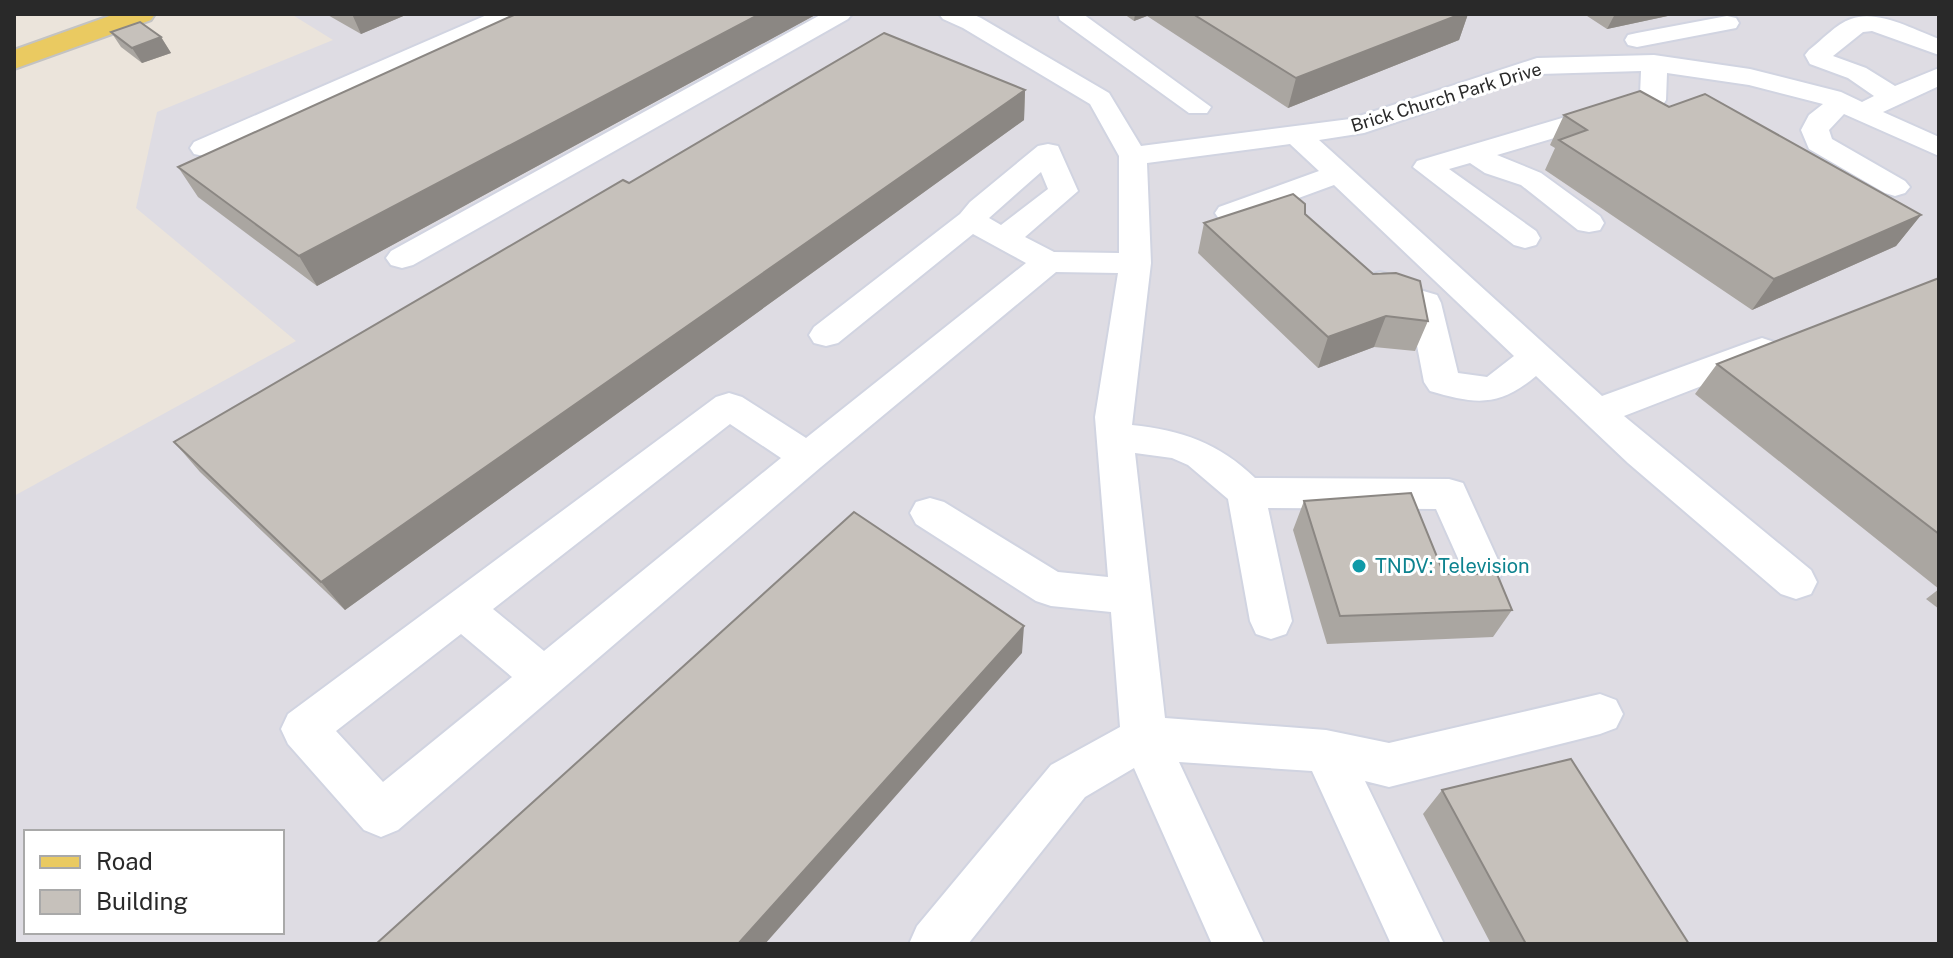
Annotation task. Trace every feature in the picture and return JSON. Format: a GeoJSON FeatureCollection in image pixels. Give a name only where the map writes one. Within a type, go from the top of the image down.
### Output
{"type":"FeatureCollection","features":[{"type":"Feature","properties":{"kind":"main road"},"geometry":{"type":"LineString","coordinates":[[14,60],[141,14]]}},
{"type":"Feature","properties":{"kind":"street"},"geometry":{"type":"LineString","coordinates":[[204,148],[509,14]]}},
{"type":"Feature","properties":{"kind":"street"},"geometry":{"type":"LineString","coordinates":[[402,258],[840,14]]}},
{"type":"Feature","properties":{"kind":"street"},"geometry":{"type":"LineString","coordinates":[[1033,38],[1070,14],[1198,107]]}},
{"type":"Feature","properties":{"kind":"street"},"geometry":{"type":"LineString","coordinates":[[968,17],[1033,38],[1100,99],[1133,156],[1135,263],[1113,417],[1144,738],[1238,944]]}},
{"type":"Feature","properties":{"kind":"street"},"geometry":{"type":"LineString","coordinates":[[1525,238],[1427,167],[1653,100],[1646,51],[1729,19]]}},
{"type":"Feature","properties":{"kind":"street"},"geometry":{"type":"LineString","coordinates":[[1711,71],[1729,19]]}},
{"type":"Feature","properties":{"kind":"street"},"geometry":{"type":"LineString","coordinates":[[1892,96],[1857,73],[1819,59],[1818,55],[1857,25],[1874,24],[1939,47]]}},
{"type":"Feature","properties":{"kind":"street","name":"Brick Church Park Drive"},"geometry":{"type":"LineString","coordinates":[[1133,156],[1354,127],[1537,66],[1646,51],[1711,71],[1750,77],[1852,108],[1939,148]]}},
{"type":"Feature","properties":{"kind":"street"},"geometry":{"type":"LineString","coordinates":[[1895,187],[1819,143],[1815,130],[1819,121],[1939,76]]}},
{"type":"Feature","properties":{"kind":"street"},"geometry":{"type":"LineString","coordinates":[[1296,134],[1596,412],[1796,582]]}},
{"type":"Feature","properties":{"kind":"street"},"geometry":{"type":"LineString","coordinates":[[826,335],[971,221],[981,208],[1048,152],[1063,191],[1004,238]]}},
{"type":"Feature","properties":{"kind":"street"},"geometry":{"type":"LineString","coordinates":[[1474,153],[1495,167],[1531,179],[1589,223]]}},
{"type":"Feature","properties":{"kind":"street"},"geometry":{"type":"LineString","coordinates":[[1230,213],[1339,174]]}},
{"type":"Feature","properties":{"kind":"street"},"geometry":{"type":"LineString","coordinates":[[1283,194],[1311,220]]}},
{"type":"Feature","properties":{"kind":"street"},"geometry":{"type":"LineString","coordinates":[[971,221],[1048,262],[1135,263]]}},
{"type":"Feature","properties":{"kind":"street"},"geometry":{"type":"LineString","coordinates":[[1357,261],[1392,292],[1425,303],[1442,382],[1480,392],[1502,387],[1535,357]]}},
{"type":"Feature","properties":{"kind":"street"},"geometry":{"type":"LineString","coordinates":[[808,457],[729,406],[304,729],[381,814],[808,457],[1048,262]]}},
{"type":"Feature","properties":{"kind":"street"},"geometry":{"type":"LineString","coordinates":[[1596,412],[1790,339]]}},
{"type":"Feature","properties":{"kind":"street"},"geometry":{"type":"LineString","coordinates":[[1114,437],[1190,448],[1208,457],[1246,493],[1271,621]]}},
{"type":"Feature","properties":{"kind":"street"},"geometry":{"type":"LineString","coordinates":[[1246,493],[1449,494],[1483,571]]}},
{"type":"Feature","properties":{"kind":"street"},"geometry":{"type":"LineString","coordinates":[[930,513],[1051,589],[1130,596]]}},
{"type":"Feature","properties":{"kind":"street"},"geometry":{"type":"LineString","coordinates":[[462,609],[544,677]]}},
{"type":"Feature","properties":{"kind":"street"},"geometry":{"type":"LineString","coordinates":[[935,944],[1068,781],[1144,738],[1326,751],[1389,765],[1600,714]]}},
{"type":"Feature","properties":{"kind":"street"},"geometry":{"type":"LineString","coordinates":[[1326,751],[1418,944]]}},
{"type":"Feature","properties":{"kind":"shaded area"},"geometry":{"type":"Polygon","coordinates":[[[291,14],[1939,14],[1939,944],[14,944],[14,496],[296,341],[136,208],[157,112],[333,40],[291,14]]]}},
{"type":"Feature","properties":{"kind":"building"},"geometry":{"type":"Polygon","coordinates":[[[516,14],[760,14],[299,256],[178,167],[516,14]]]}},
{"type":"Feature","properties":{"kind":"building"},"geometry":{"type":"Polygon","coordinates":[[[1193,14],[1461,14],[1296,78],[1193,14]]]}},
{"type":"Feature","properties":{"kind":"building"},"geometry":{"type":"Polygon","coordinates":[[[140,22],[161,37],[132,48],[111,32],[140,22]]]}},
{"type":"Feature","properties":{"kind":"building"},"geometry":{"type":"Polygon","coordinates":[[[884,33],[1025,90],[321,582],[174,442],[623,180],[629,183],[884,33]]]}},
{"type":"Feature","properties":{"kind":"building"},"geometry":{"type":"Polygon","coordinates":[[[1640,91],[1669,107],[1705,94],[1921,215],[1774,279],[1559,140],[1587,130],[1564,115],[1640,91]]]}},
{"type":"Feature","properties":{"kind":"building"},"geometry":{"type":"Polygon","coordinates":[[[1293,194],[1305,204],[1305,214],[1373,274],[1396,273],[1420,281],[1428,321],[1386,316],[1328,337],[1204,223],[1293,194]]]}},
{"type":"Feature","properties":{"kind":"building"},"geometry":{"type":"Polygon","coordinates":[[[1939,278],[1939,534],[1717,364],[1939,278]]]}},
{"type":"Feature","properties":{"kind":"building"},"geometry":{"type":"Polygon","coordinates":[[[1411,493],[1444,574],[1497,574],[1512,610],[1340,616],[1304,501],[1411,493]]]}},
{"type":"Feature","properties":{"kind":"building"},"geometry":{"type":"Polygon","coordinates":[[[854,512],[1024,626],[738,944],[376,944],[854,512]]]}},
{"type":"Feature","properties":{"kind":"building"},"geometry":{"type":"Polygon","coordinates":[[[1571,759],[1689,944],[1526,944],[1442,790],[1571,759]]]}},
{"type":"Feature","properties":{"kind":"place","name":"TNDV: Television"},"geometry":{"type":"Point","coordinates":[1359,566]}}]}
